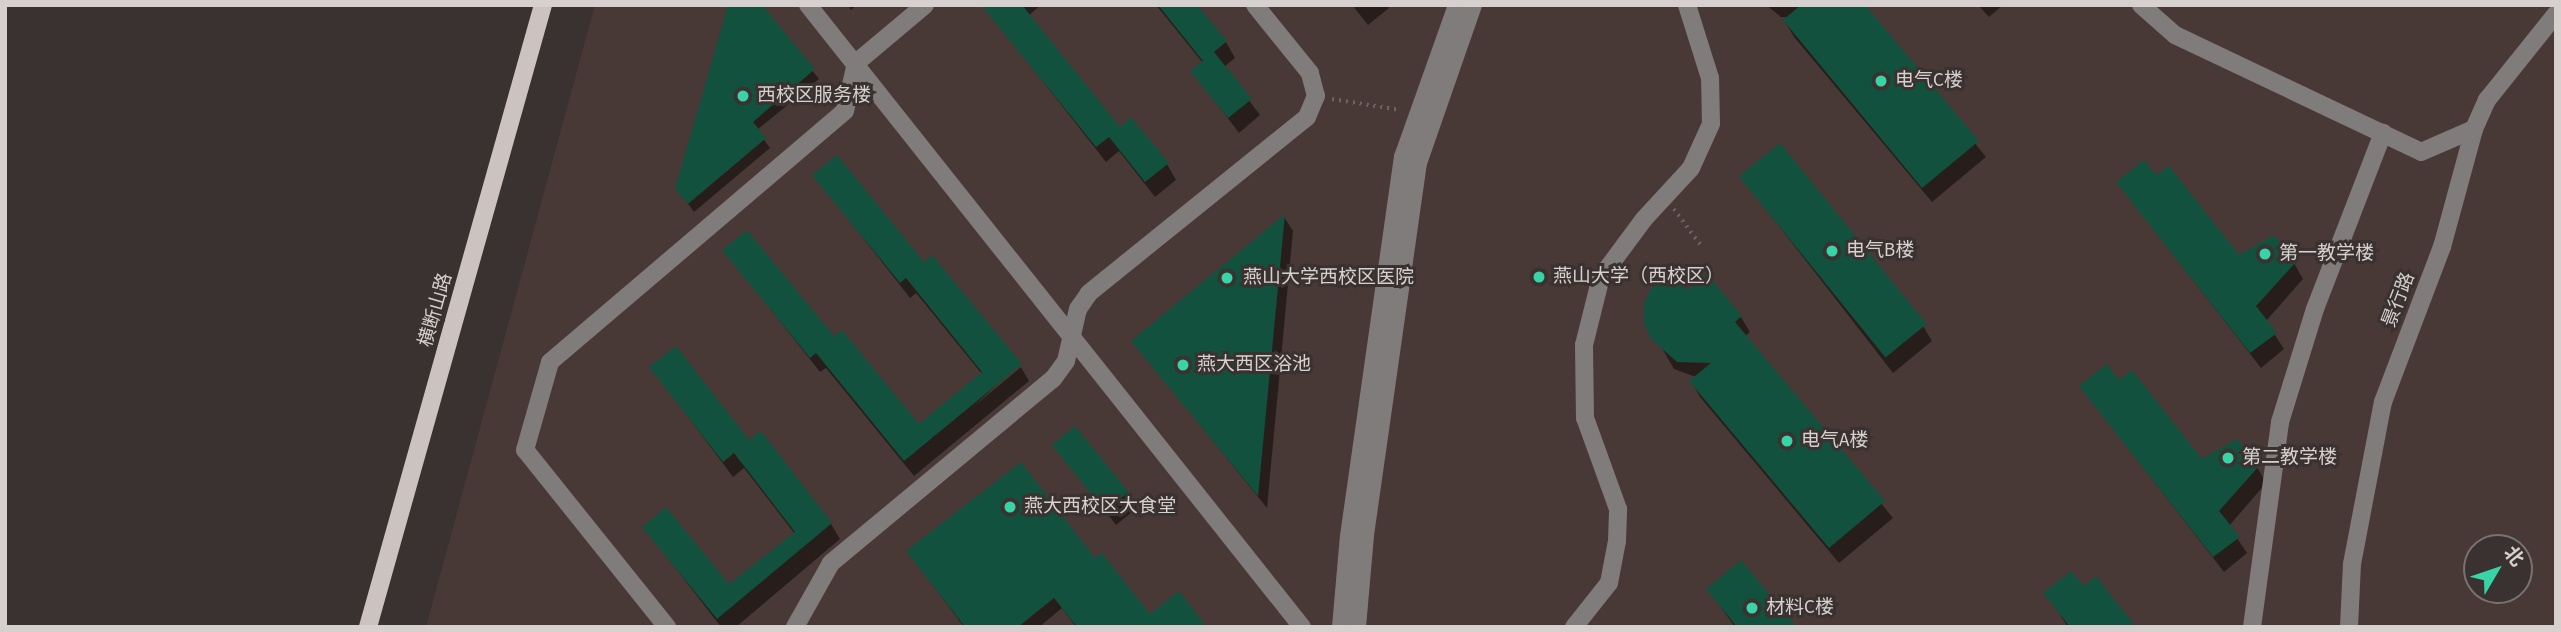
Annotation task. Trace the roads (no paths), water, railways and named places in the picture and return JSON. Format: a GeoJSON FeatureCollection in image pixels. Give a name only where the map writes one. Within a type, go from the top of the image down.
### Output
{"type":"FeatureCollection","features":[{"type":"Feature","properties":{"kind":"main road","name":"横断山路"},"geometry":{"type":"LineString","coordinates":[[368,627],[543,5]]}},
{"type":"Feature","properties":{"kind":"street"},"geometry":{"type":"LineString","coordinates":[[808,5],[1302,627]]}},
{"type":"Feature","properties":{"kind":"street"},"geometry":{"type":"LineString","coordinates":[[667,627],[525,450],[550,362],[845,111],[856,63],[925,5]]}},
{"type":"Feature","properties":{"kind":"street"},"geometry":{"type":"LineString","coordinates":[[795,627],[831,563],[1053,379],[1066,361],[1078,309],[1089,293],[1307,117],[1316,96],[1310,73],[1255,5]]}},
{"type":"Feature","properties":{"kind":"street"},"geometry":{"type":"LineString","coordinates":[[1341,627],[1349,536],[1403,157],[1457,5]]}},
{"type":"Feature","properties":{"kind":"street"},"geometry":{"type":"LineString","coordinates":[[1357,627],[1365,535],[1418,163],[1473,5]]}},
{"type":"Feature","properties":{"kind":"street"},"geometry":{"type":"LineString","coordinates":[[1574,627],[1609,583],[1617,541],[1618,509],[1585,418],[1584,345],[1601,277],[1665,196],[1691,169],[1711,124],[1710,78],[1687,5]]}},
{"type":"Feature","properties":{"kind":"street"},"geometry":{"type":"LineString","coordinates":[[2141,5],[2175,35],[2421,152],[2474,129]]}},
{"type":"Feature","properties":{"kind":"street"},"geometry":{"type":"LineString","coordinates":[[2542,5],[2556,14]]}},
{"type":"Feature","properties":{"kind":"street","name":"景行路"},"geometry":{"type":"LineString","coordinates":[[2349,627],[2351,564],[2383,402],[2442,247],[2474,129],[2487,100],[2556,14]]}},
{"type":"Feature","properties":{"kind":"street"},"geometry":{"type":"LineString","coordinates":[[2252,627],[2280,422],[2315,309],[2383,133]]}},
{"type":"Feature","properties":{"kind":"place","name":"电气C楼"},"geometry":{"type":"Point","coordinates":[1881,81]}},
{"type":"Feature","properties":{"kind":"place","name":"西校区服务楼"},"geometry":{"type":"Point","coordinates":[743,96]}},
{"type":"Feature","properties":{"kind":"place","name":"电气B楼"},"geometry":{"type":"Point","coordinates":[1832,251]}},
{"type":"Feature","properties":{"kind":"place","name":"第一教学楼"},"geometry":{"type":"Point","coordinates":[2265,254]}},
{"type":"Feature","properties":{"kind":"place","name":"燕山大学（西校区）"},"geometry":{"type":"Point","coordinates":[1539,277]}},
{"type":"Feature","properties":{"kind":"place","name":"燕山大学西校区医院"},"geometry":{"type":"Point","coordinates":[1227,278]}},
{"type":"Feature","properties":{"kind":"place","name":"燕大西区浴池"},"geometry":{"type":"Point","coordinates":[1183,365]}},
{"type":"Feature","properties":{"kind":"place","name":"电气A楼"},"geometry":{"type":"Point","coordinates":[1787,441]}},
{"type":"Feature","properties":{"kind":"place","name":"第二教学楼"},"geometry":{"type":"Point","coordinates":[2228,458]}},
{"type":"Feature","properties":{"kind":"place","name":"燕大西校区大食堂"},"geometry":{"type":"Point","coordinates":[1010,507]}},
{"type":"Feature","properties":{"kind":"place","name":"材料C楼"},"geometry":{"type":"Point","coordinates":[1752,608]}}]}
